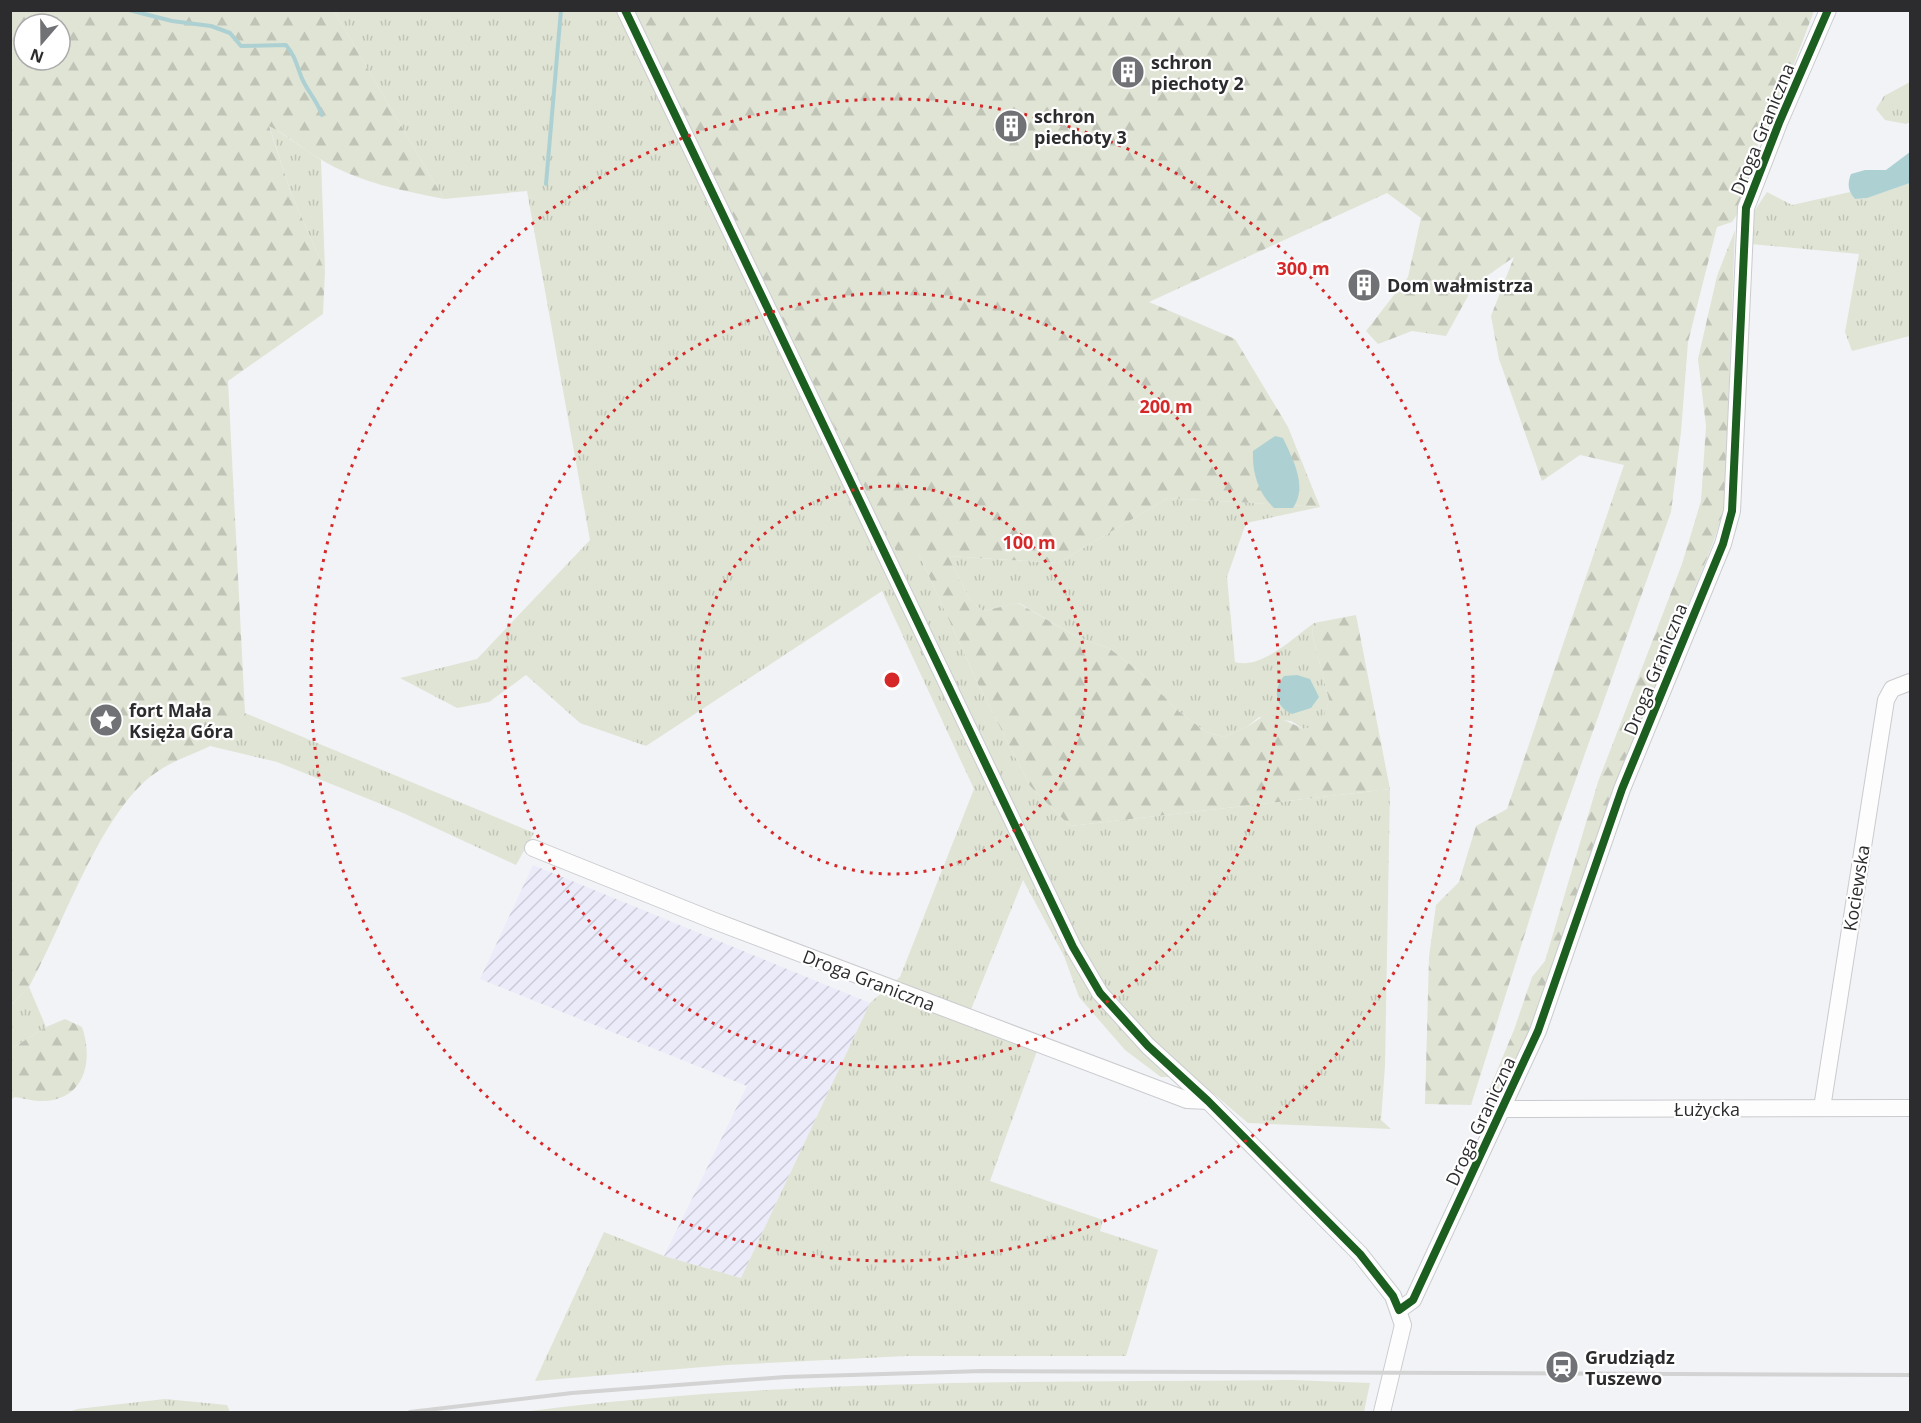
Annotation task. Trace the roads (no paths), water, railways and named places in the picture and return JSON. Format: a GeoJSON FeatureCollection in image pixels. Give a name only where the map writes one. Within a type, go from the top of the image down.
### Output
{"type":"FeatureCollection","features":[{"type":"Feature","properties":{"kind":"street"},"geometry":{"type":"LineString","coordinates":[[625,10],[1073,947],[1100,993],[1148,1046],[1208,1101],[1360,1254],[1393,1296],[1403,1325],[1402,1336],[1382,1413]]}},
{"type":"Feature","properties":{"kind":"street","name":"Droga Graniczna"},"geometry":{"type":"LineString","coordinates":[[1399,1310],[1413,1300],[1538,1030],[1622,789],[1723,544],[1732,511],[1746,208],[1779,123],[1828,10]]}},
{"type":"Feature","properties":{"kind":"street","name":"Kociewska"},"geometry":{"type":"LineString","coordinates":[[1822,1108],[1886,700],[1892,689],[1911,682]]}},
{"type":"Feature","properties":{"kind":"street","name":"Droga Graniczna"},"geometry":{"type":"LineString","coordinates":[[533,848],[712,920],[1187,1100],[1208,1101]]}},
{"type":"Feature","properties":{"kind":"street","name":"Łużycka"},"geometry":{"type":"LineString","coordinates":[[1503,1109],[1911,1108]]}},
{"type":"Feature","properties":{"kind":"water"},"geometry":{"type":"Polygon","coordinates":[[[1910,152],[1910,183],[1867,198],[1855,199],[1849,187],[1851,174],[1865,170],[1886,170],[1910,152]]]}},
{"type":"Feature","properties":{"kind":"water"},"geometry":{"type":"Polygon","coordinates":[[[1275,436],[1283,438],[1297,473],[1299,491],[1293,508],[1274,508],[1260,489],[1255,474],[1253,451],[1275,436]]]}},
{"type":"Feature","properties":{"kind":"water"},"geometry":{"type":"Polygon","coordinates":[[[1297,675],[1310,679],[1319,697],[1311,708],[1292,714],[1282,707],[1277,692],[1284,676],[1297,675]]]}},
{"type":"Feature","properties":{"kind":"waterway"},"geometry":{"type":"LineString","coordinates":[[129,10],[172,21],[211,26],[230,33],[241,46],[286,45],[322,115]]}},
{"type":"Feature","properties":{"kind":"waterway"},"geometry":{"type":"LineString","coordinates":[[546,184],[561,10]]}},
{"type":"Feature","properties":{"kind":"railway"},"geometry":{"type":"LineString","coordinates":[[410,1412],[572,1393],[785,1377],[983,1371],[1910,1375]]}},
{"type":"Feature","properties":{"kind":"place","name":"schron piechoty 2"},"geometry":{"type":"Point","coordinates":[1128,72]}},
{"type":"Feature","properties":{"kind":"place","name":"schron piechoty 3"},"geometry":{"type":"Point","coordinates":[1011,126]}},
{"type":"Feature","properties":{"kind":"place","name":"Dom wałmistrza"},"geometry":{"type":"Point","coordinates":[1364,285]}},
{"type":"Feature","properties":{"kind":"place","name":"fort Mała Księża Góra"},"geometry":{"type":"Point","coordinates":[106,720]}},
{"type":"Feature","properties":{"kind":"place","name":"Grudziądz Tuszewo"},"geometry":{"type":"Point","coordinates":[1562,1367]}}]}
